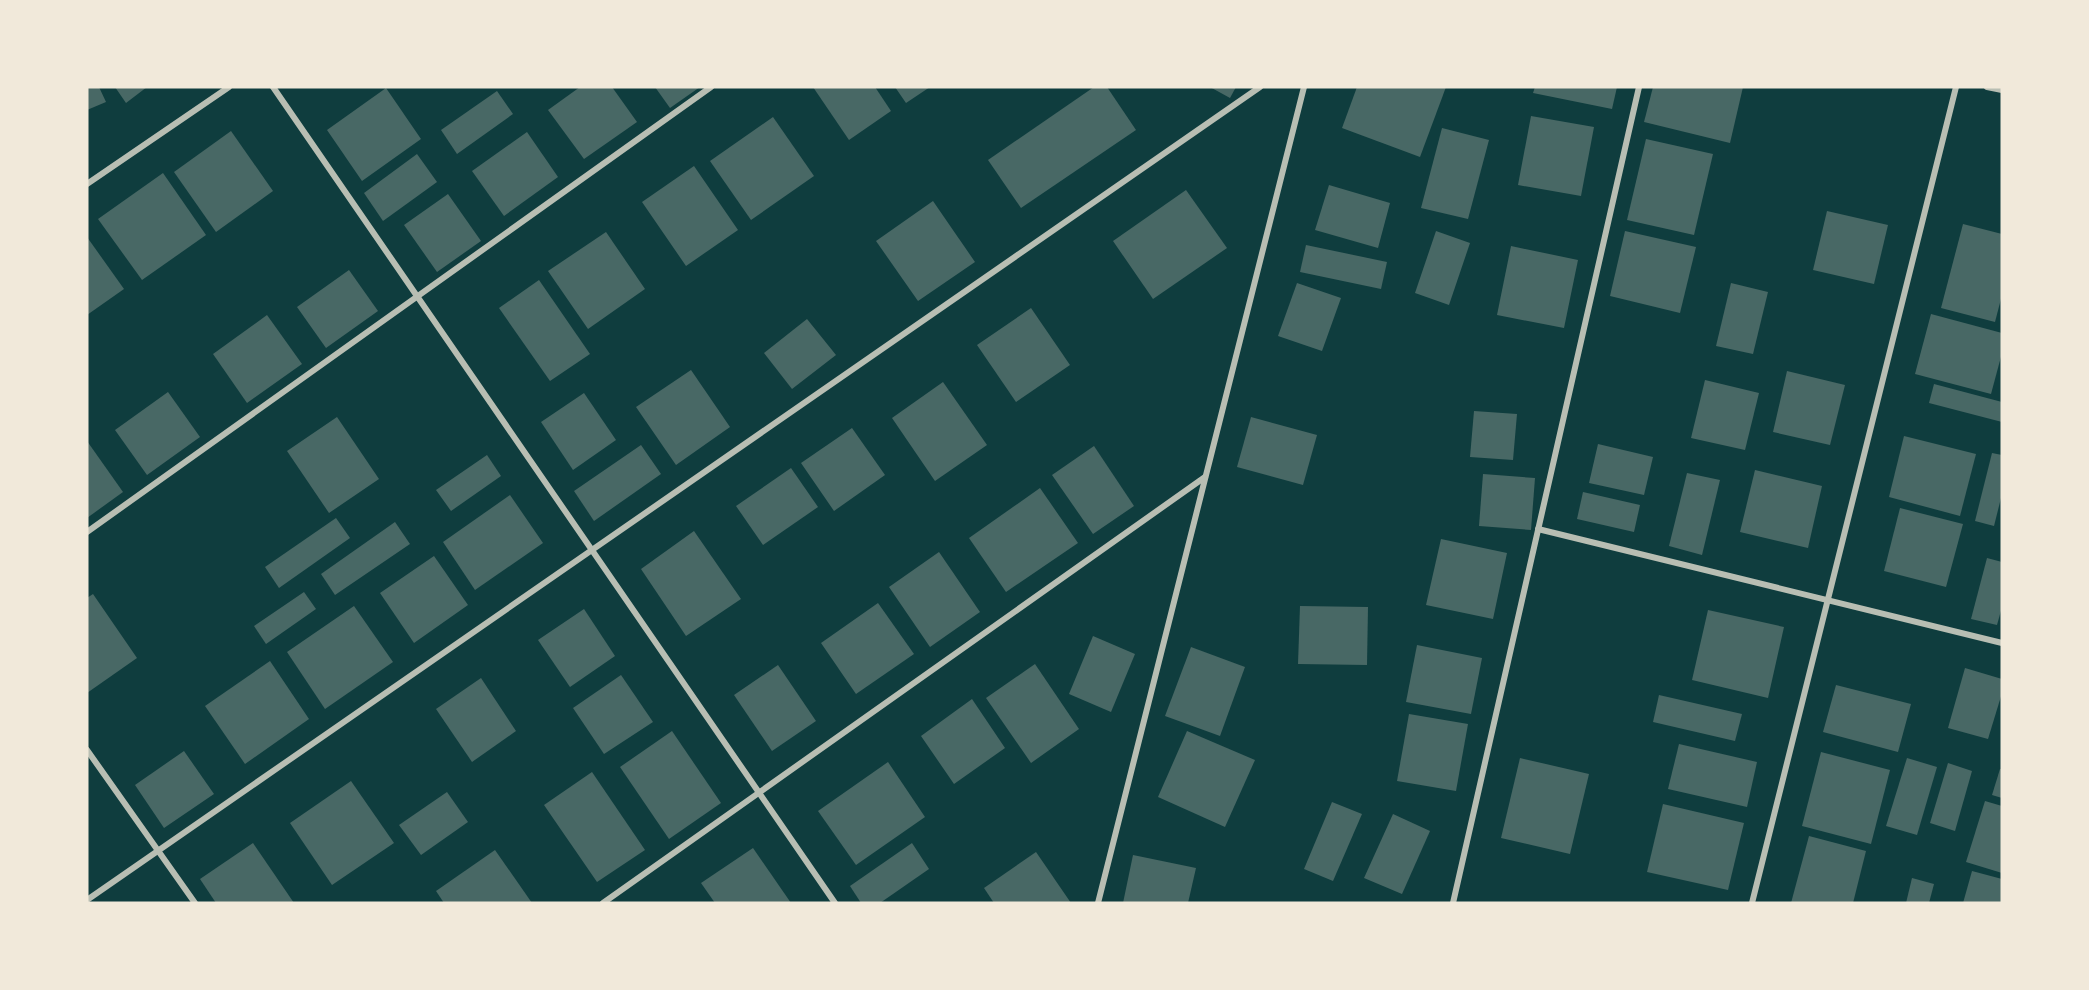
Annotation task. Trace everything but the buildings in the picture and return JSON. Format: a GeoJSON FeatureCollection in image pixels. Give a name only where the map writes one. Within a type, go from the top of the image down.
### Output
{"type":"FeatureCollection","features":[{"type":"Feature","properties":{"kind":"street"},"geometry":{"type":"LineString","coordinates":[[87,184],[230,87]]}},
{"type":"Feature","properties":{"kind":"street"},"geometry":{"type":"LineString","coordinates":[[273,87],[835,903]]}},
{"type":"Feature","properties":{"kind":"street"},"geometry":{"type":"LineString","coordinates":[[87,532],[711,87]]}},
{"type":"Feature","properties":{"kind":"street"},"geometry":{"type":"LineString","coordinates":[[87,900],[1260,87]]}},
{"type":"Feature","properties":{"kind":"street"},"geometry":{"type":"LineString","coordinates":[[1098,903],[1304,87]]}},
{"type":"Feature","properties":{"kind":"street"},"geometry":{"type":"LineString","coordinates":[[1453,903],[1639,87]]}},
{"type":"Feature","properties":{"kind":"street"},"geometry":{"type":"LineString","coordinates":[[1752,903],[1956,87]]}},
{"type":"Feature","properties":{"kind":"street"},"geometry":{"type":"LineString","coordinates":[[1987,87],[2002,90]]}},
{"type":"Feature","properties":{"kind":"street"},"geometry":{"type":"LineString","coordinates":[[603,903],[1205,477]]}},
{"type":"Feature","properties":{"kind":"street"},"geometry":{"type":"LineString","coordinates":[[1538,529],[2002,643]]}},
{"type":"Feature","properties":{"kind":"street"},"geometry":{"type":"LineString","coordinates":[[87,750],[195,903]]}}]}
